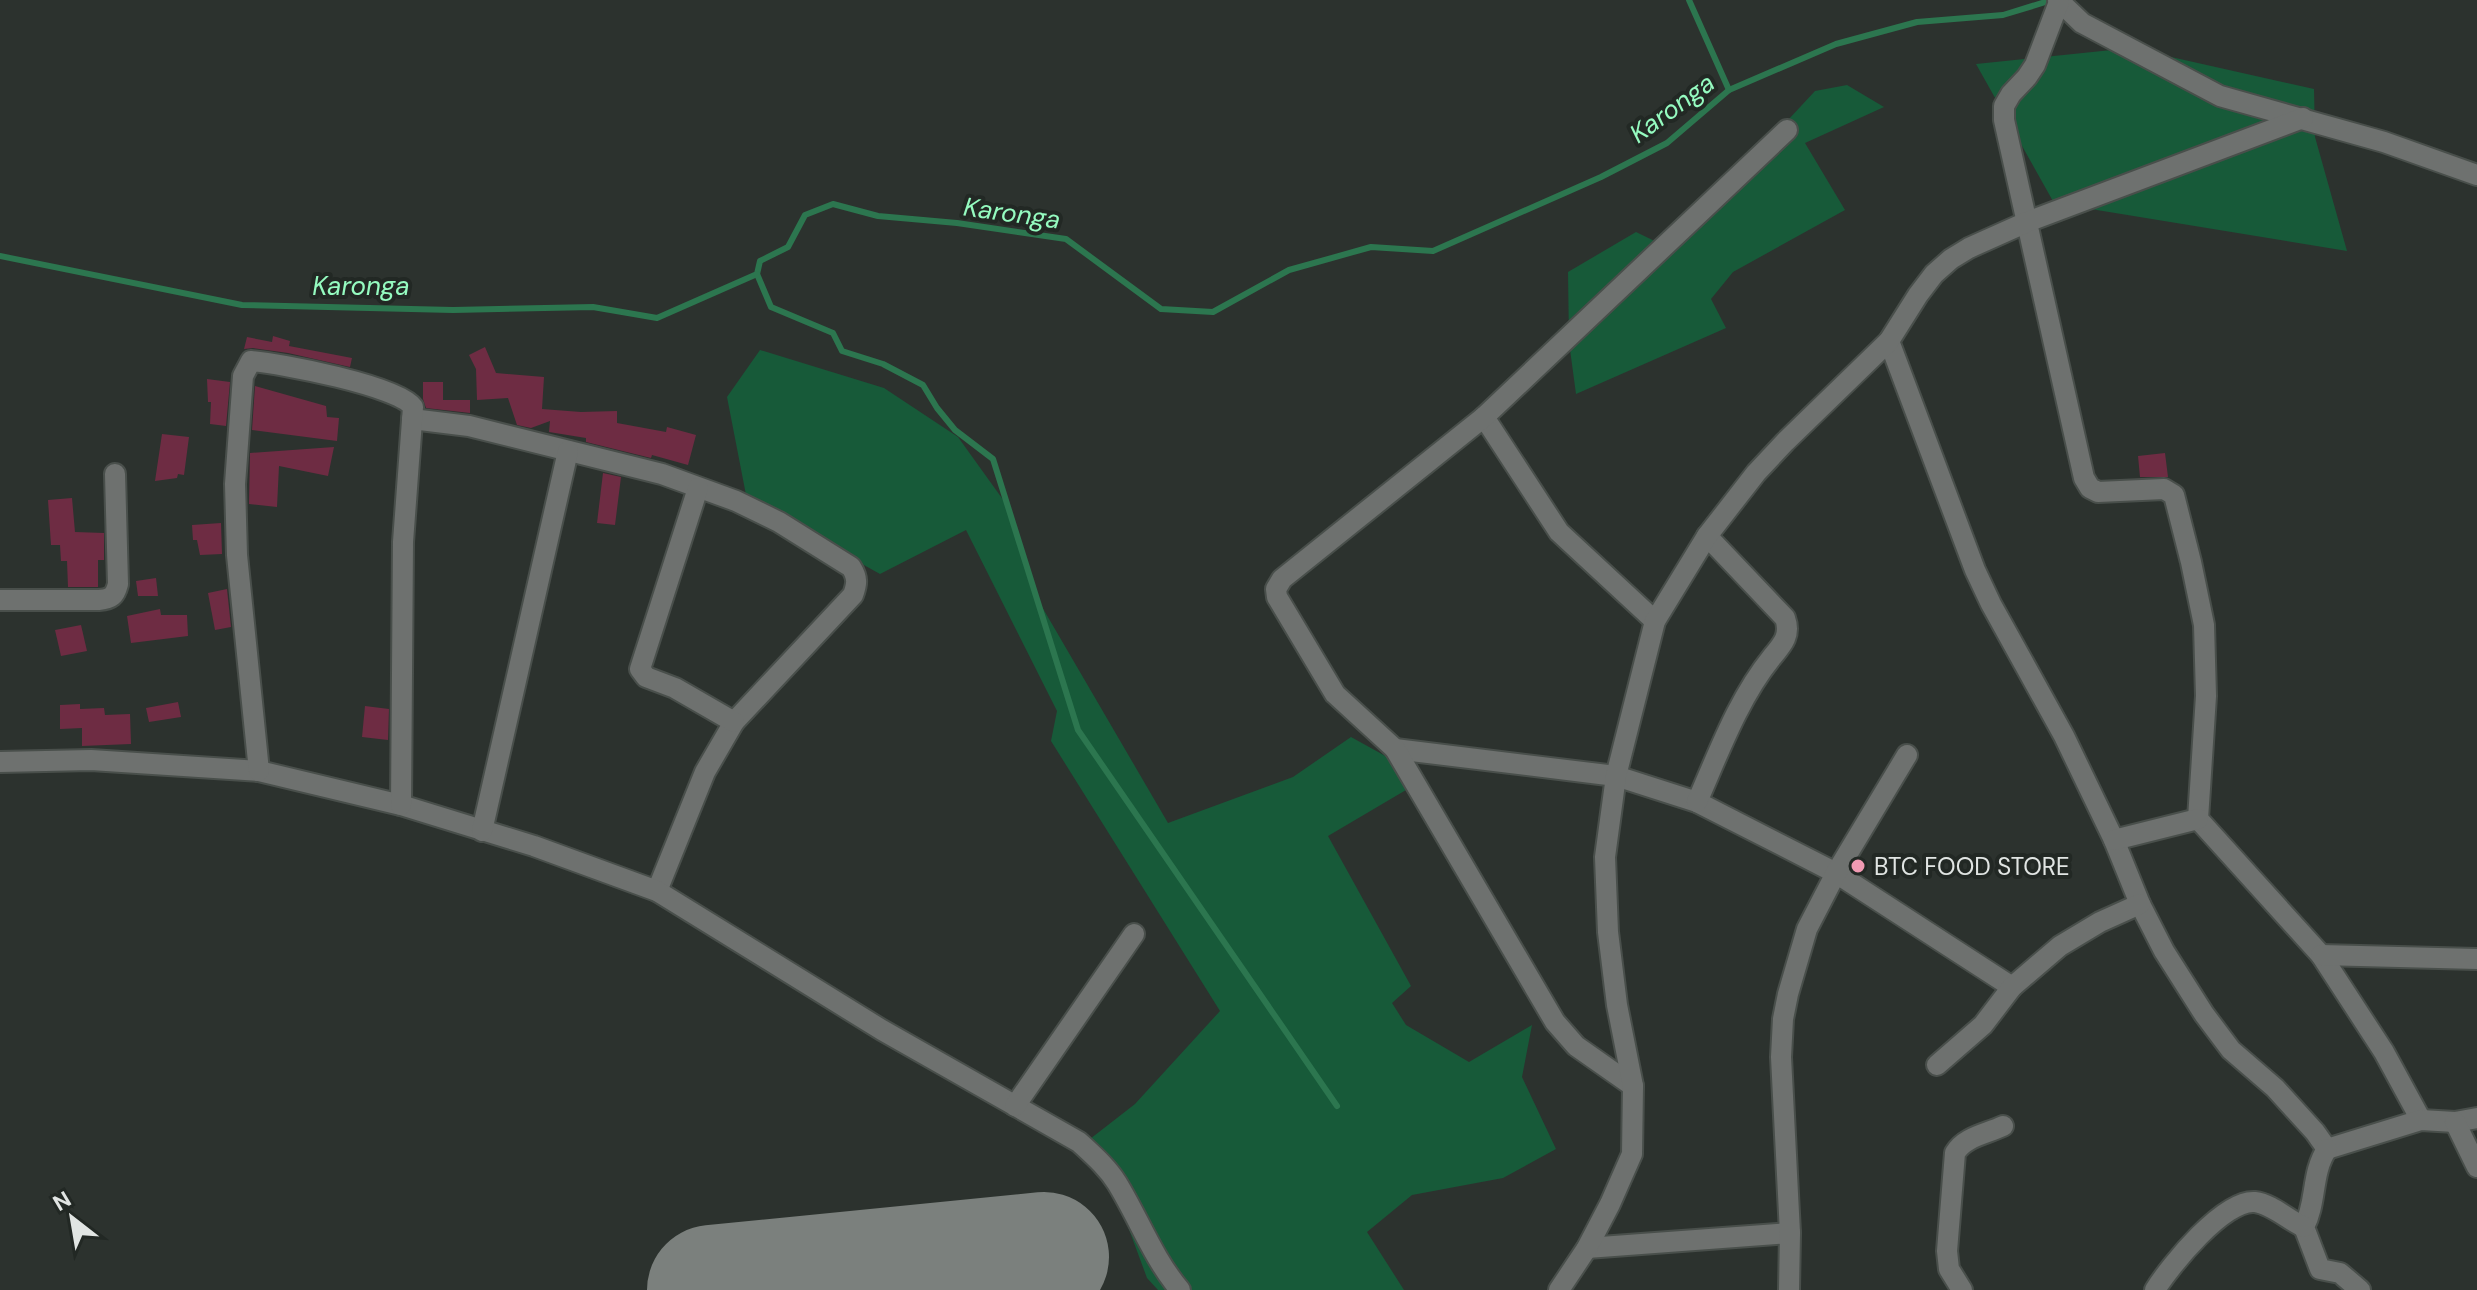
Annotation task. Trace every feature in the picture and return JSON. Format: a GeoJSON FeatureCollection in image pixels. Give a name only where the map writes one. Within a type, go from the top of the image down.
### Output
{"type":"FeatureCollection","features":[{"type":"Feature","properties":{"kind":"street"},"geometry":{"type":"LineString","coordinates":[[2421,1120],[2384,1052],[2321,955],[2198,819],[2206,696],[2204,625],[2178,504],[2174,495],[2164,489],[2098,492],[2090,488],[2084,478],[2004,120],[2004,106],[2035,65],[2058,1],[2082,23],[2220,96],[2384,142],[2477,175]]}},
{"type":"Feature","properties":{"kind":"street"},"geometry":{"type":"LineString","coordinates":[[1559,1290],[1587,1248],[1632,1154],[1633,1086],[1617,1005],[1608,932],[1605,857],[1616,776],[1655,621],[1707,536],[1756,473],[1889,341],[1918,295],[1951,259],[2027,222],[2303,118]]}},
{"type":"Feature","properties":{"kind":"street"},"geometry":{"type":"LineString","coordinates":[[1633,1086],[1576,1046],[1555,1022],[1395,749],[1335,694],[1323,678],[1277,597],[1276,589],[1282,579],[1484,417],[1787,130]]}},
{"type":"Feature","properties":{"kind":"street"},"geometry":{"type":"LineString","coordinates":[[1889,341],[1975,570],[2056,722],[2164,951],[2231,1050],[2275,1088],[2327,1149]]}},
{"type":"Feature","properties":{"kind":"street"},"geometry":{"type":"LineString","coordinates":[[259,771],[237,555],[235,484],[243,376],[251,361],[363,382],[410,401],[413,407],[403,542],[401,805]]}},
{"type":"Feature","properties":{"kind":"street"},"geometry":{"type":"LineString","coordinates":[[1484,417],[1559,532],[1655,621]]}},
{"type":"Feature","properties":{"kind":"street"},"geometry":{"type":"LineString","coordinates":[[412,419],[469,426],[627,464],[736,501],[779,522],[851,567],[857,576],[853,595],[734,722],[705,772],[657,891]]}},
{"type":"Feature","properties":{"kind":"street"},"geometry":{"type":"LineString","coordinates":[[482,831],[568,451]]}},
{"type":"Feature","properties":{"kind":"street"},"geometry":{"type":"LineString","coordinates":[[0,600],[99,600],[110,599],[116,593],[115,474]]}},
{"type":"Feature","properties":{"kind":"street"},"geometry":{"type":"LineString","coordinates":[[698,488],[640,669],[646,677],[675,688],[734,722]]}},
{"type":"Feature","properties":{"kind":"street"},"geometry":{"type":"LineString","coordinates":[[1697,802],[1742,701],[1754,679],[1783,644],[1788,628],[1785,618],[1707,536]]}},
{"type":"Feature","properties":{"kind":"street"},"geometry":{"type":"LineString","coordinates":[[1395,749],[1616,776],[1697,802],[1836,873],[2012,987]]}},
{"type":"Feature","properties":{"kind":"street"},"geometry":{"type":"LineString","coordinates":[[1789,1290],[1790,1233],[1781,1057],[1783,1019],[1807,929],[1836,873],[1907,755]]}},
{"type":"Feature","properties":{"kind":"street"},"geometry":{"type":"LineString","coordinates":[[0,762],[91,760],[259,771],[401,805],[534,846],[657,891],[882,1030],[1079,1142],[1116,1183],[1155,1255],[1180,1290]]}},
{"type":"Feature","properties":{"kind":"street"},"geometry":{"type":"LineString","coordinates":[[2114,840],[2198,819]]}},
{"type":"Feature","properties":{"kind":"street"},"geometry":{"type":"LineString","coordinates":[[1937,1065],[1983,1025],[2012,987],[2060,946],[2100,922],[2140,904]]}},
{"type":"Feature","properties":{"kind":"street"},"geometry":{"type":"LineString","coordinates":[[1015,1106],[1134,934]]}},
{"type":"Feature","properties":{"kind":"street"},"geometry":{"type":"LineString","coordinates":[[2321,955],[2477,959]]}},
{"type":"Feature","properties":{"kind":"street"},"geometry":{"type":"LineString","coordinates":[[2360,1290],[2340,1273],[2321,1280],[2304,1227],[2320,1159],[2327,1149],[2421,1120],[2455,1122],[2477,1118]]}},
{"type":"Feature","properties":{"kind":"street"},"geometry":{"type":"LineString","coordinates":[[2455,1122],[2477,1167]]}},
{"type":"Feature","properties":{"kind":"street"},"geometry":{"type":"LineString","coordinates":[[1962,1290],[1949,1269],[1947,1251],[1955,1153],[1968,1139],[2003,1126]]}},
{"type":"Feature","properties":{"kind":"street"},"geometry":{"type":"LineString","coordinates":[[2155,1290],[2184,1251],[2241,1204],[2258,1203],[2304,1227]]}},
{"type":"Feature","properties":{"kind":"street"},"geometry":{"type":"LineString","coordinates":[[1587,1248],[1790,1233]]}},
{"type":"Feature","properties":{"kind":"green space"},"geometry":{"type":"Polygon","coordinates":[[[2131,48],[2314,89],[2315,137],[2347,251],[2054,203],[1976,64],[2131,48]]]}},
{"type":"Feature","properties":{"kind":"green space"},"geometry":{"type":"Polygon","coordinates":[[[1847,85],[1884,107],[1805,143],[1845,210],[1733,272],[1711,299],[1726,328],[1576,394],[1569,342],[1568,272],[1636,232],[1669,248],[1815,91],[1847,85]]]}},
{"type":"Feature","properties":{"kind":"green space"},"geometry":{"type":"Polygon","coordinates":[[[760,350],[884,388],[958,437],[1009,508],[1031,588],[1168,823],[1293,777],[1351,737],[1389,758],[1406,790],[1328,836],[1411,986],[1392,1003],[1406,1025],[1469,1062],[1532,1025],[1522,1077],[1556,1149],[1503,1178],[1412,1195],[1367,1232],[1404,1290],[1158,1290],[1147,1278],[1120,1205],[1090,1139],[1135,1104],[1220,1011],[1051,741],[1057,711],[966,530],[880,574],[747,500],[727,397],[760,350]]]}},
{"type":"Feature","properties":{"kind":"building"},"geometry":{"type":"Polygon","coordinates":[[[273,336],[290,341],[289,346],[352,358],[350,367],[288,353],[244,349],[247,337],[272,342],[273,336]]]}},
{"type":"Feature","properties":{"kind":"building"},"geometry":{"type":"Polygon","coordinates":[[[485,347],[496,373],[544,377],[542,409],[617,411],[617,423],[666,432],[667,427],[696,435],[688,465],[586,442],[586,438],[549,432],[550,421],[531,428],[517,425],[508,398],[477,400],[476,369],[469,355],[485,347]]]}},
{"type":"Feature","properties":{"kind":"building"},"geometry":{"type":"Polygon","coordinates":[[[207,379],[230,382],[226,426],[210,424],[211,402],[208,402],[207,379]]]}},
{"type":"Feature","properties":{"kind":"building"},"geometry":{"type":"Polygon","coordinates":[[[423,382],[443,382],[443,400],[470,400],[470,413],[426,408],[423,382]]]}},
{"type":"Feature","properties":{"kind":"building"},"geometry":{"type":"Polygon","coordinates":[[[255,386],[326,406],[327,417],[339,418],[337,441],[252,430],[255,386]]]}},
{"type":"Feature","properties":{"kind":"building"},"geometry":{"type":"Polygon","coordinates":[[[162,434],[189,437],[184,475],[155,481],[162,434]]]}},
{"type":"Feature","properties":{"kind":"building"},"geometry":{"type":"Polygon","coordinates":[[[334,447],[328,476],[279,466],[277,507],[249,504],[250,453],[334,447]]]}},
{"type":"Feature","properties":{"kind":"building"},"geometry":{"type":"Polygon","coordinates":[[[2165,453],[2168,477],[2140,477],[2138,456],[2165,453]]]}},
{"type":"Feature","properties":{"kind":"building"},"geometry":{"type":"Polygon","coordinates":[[[603,473],[621,477],[615,525],[597,523],[603,473]]]}},
{"type":"Feature","properties":{"kind":"building"},"geometry":{"type":"Polygon","coordinates":[[[72,498],[75,532],[104,533],[104,560],[98,560],[98,587],[68,587],[67,561],[61,561],[60,545],[51,545],[48,500],[72,498]]]}},
{"type":"Feature","properties":{"kind":"building"},"geometry":{"type":"Polygon","coordinates":[[[221,523],[222,554],[200,555],[197,540],[193,540],[192,525],[221,523]]]}},
{"type":"Feature","properties":{"kind":"building"},"geometry":{"type":"Polygon","coordinates":[[[156,578],[158,596],[138,596],[136,581],[156,578]]]}},
{"type":"Feature","properties":{"kind":"building"},"geometry":{"type":"Polygon","coordinates":[[[227,589],[231,627],[215,630],[208,593],[227,589]]]}},
{"type":"Feature","properties":{"kind":"building"},"geometry":{"type":"Polygon","coordinates":[[[160,609],[161,615],[187,615],[188,636],[131,643],[127,616],[160,609]]]}},
{"type":"Feature","properties":{"kind":"building"},"geometry":{"type":"Polygon","coordinates":[[[81,625],[87,651],[61,656],[55,630],[81,625]]]}},
{"type":"Feature","properties":{"kind":"building"},"geometry":{"type":"Polygon","coordinates":[[[178,702],[181,717],[149,722],[146,708],[178,702]]]}},
{"type":"Feature","properties":{"kind":"building"},"geometry":{"type":"Polygon","coordinates":[[[80,704],[80,709],[104,708],[105,715],[130,714],[131,744],[82,746],[82,728],[60,729],[60,705],[80,704]]]}},
{"type":"Feature","properties":{"kind":"building"},"geometry":{"type":"Polygon","coordinates":[[[365,706],[389,709],[388,740],[362,737],[365,706]]]}},
{"type":"Feature","properties":{"kind":"waterway"},"geometry":{"type":"LineString","coordinates":[[1689,0],[1729,90]]}},
{"type":"Feature","properties":{"kind":"waterway","name":"Karonga"},"geometry":{"type":"LineString","coordinates":[[0,256],[242,305],[453,310],[593,307],[657,318],[757,274],[760,261],[788,247],[805,215],[833,204],[878,216],[957,223],[1066,239],[1161,309],[1213,312],[1289,270],[1371,247],[1433,251],[1601,177],[1667,143],[1729,90],[1836,44],[1917,22],[2003,15],[2052,0]]}},
{"type":"Feature","properties":{"kind":"waterway"},"geometry":{"type":"LineString","coordinates":[[757,274],[771,307],[833,333],[842,351],[883,364],[923,385],[955,430],[993,459],[1078,730],[1337,1106]]}},
{"type":"Feature","properties":{"kind":"runway"},"geometry":{"type":"LineString","coordinates":[[712,1290],[1044,1257]]}},
{"type":"Feature","properties":{"kind":"place","name":"BTC FOOD STORE"},"geometry":{"type":"Point","coordinates":[1858,866]}}]}
